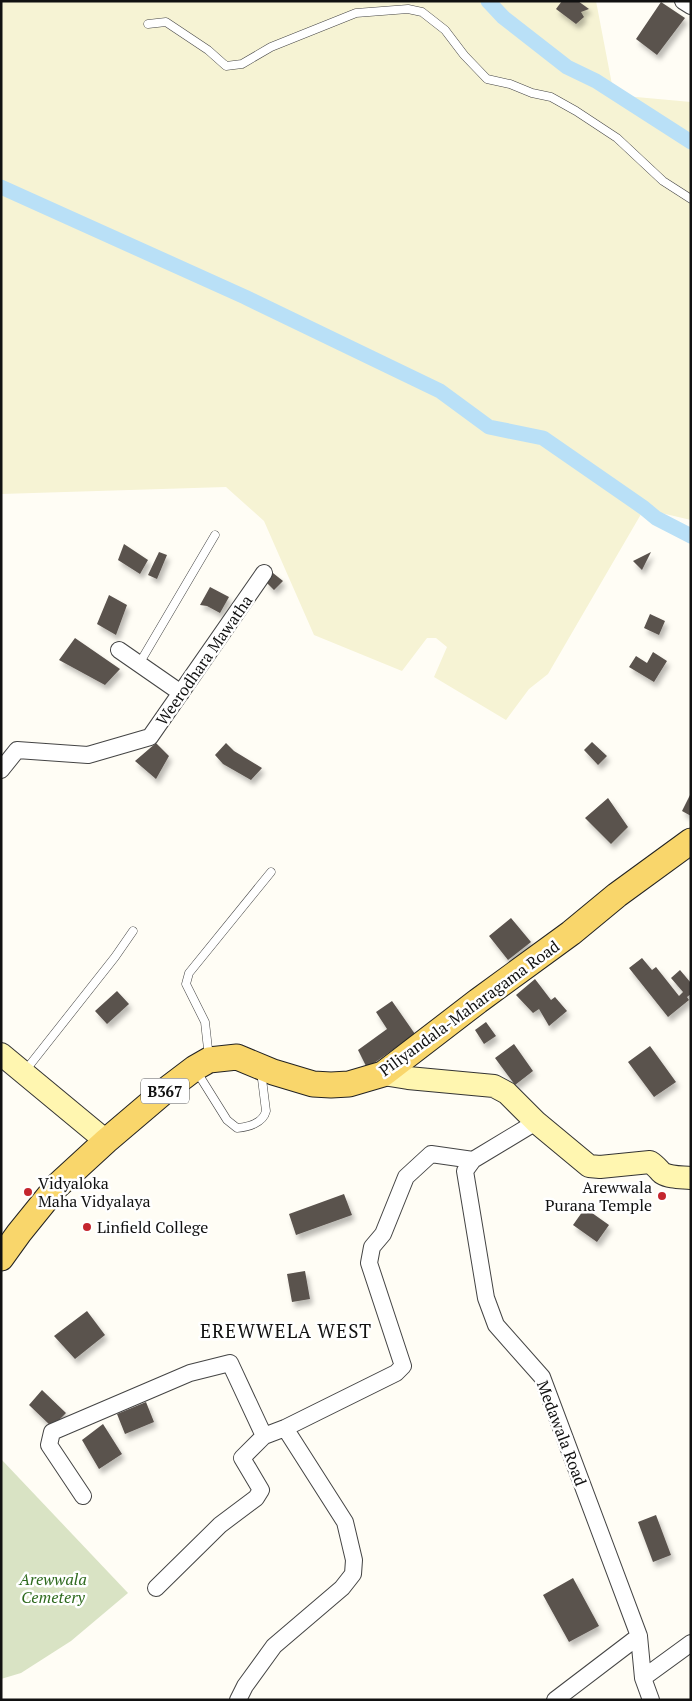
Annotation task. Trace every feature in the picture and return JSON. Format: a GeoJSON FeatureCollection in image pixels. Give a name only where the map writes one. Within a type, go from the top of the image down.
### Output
{"type":"FeatureCollection","features":[{"type":"Feature","properties":{"kind":"main road","name":"Piliyandala-Maharagama Road"},"geometry":{"type":"LineString","coordinates":[[202,1064],[237,1058],[313,1084],[331,1086],[349,1084],[383,1074],[571,933],[617,895],[691,841]]}},
{"type":"Feature","properties":{"kind":"main road","name":"B367"},"geometry":{"type":"LineString","coordinates":[[1,1258],[57,1186],[166,1090],[202,1064]]}},
{"type":"Feature","properties":{"kind":"street"},"geometry":{"type":"LineString","coordinates":[[683,1],[691,6]]}},
{"type":"Feature","properties":{"kind":"street","name":"Weerodhara Mawatha"},"geometry":{"type":"LineString","coordinates":[[1,770],[17,750],[88,755],[150,737],[264,573]]}},
{"type":"Feature","properties":{"kind":"street"},"geometry":{"type":"LineString","coordinates":[[119,650],[181,692]]}},
{"type":"Feature","properties":{"kind":"street"},"geometry":{"type":"LineString","coordinates":[[1,1054],[106,1141]]}},
{"type":"Feature","properties":{"kind":"street"},"geometry":{"type":"LineString","coordinates":[[383,1074],[494,1086],[507,1093],[536,1122],[589,1166],[600,1167],[650,1162],[656,1165],[663,1173],[674,1177],[691,1178]]}},
{"type":"Feature","properties":{"kind":"street"},"geometry":{"type":"LineString","coordinates":[[156,1588],[220,1525],[256,1498],[261,1490],[242,1458],[264,1436],[285,1428],[396,1373],[403,1366],[369,1263],[372,1247],[383,1234],[406,1178],[432,1154],[473,1160],[536,1122]]}},
{"type":"Feature","properties":{"kind":"street","name":"Medawala Road"},"geometry":{"type":"LineString","coordinates":[[473,1160],[465,1171],[486,1298],[496,1325],[542,1377],[639,1636],[643,1678],[651,1700]]}},
{"type":"Feature","properties":{"kind":"street"},"geometry":{"type":"LineString","coordinates":[[82,1496],[49,1444],[52,1432],[190,1373],[230,1363],[264,1436]]}},
{"type":"Feature","properties":{"kind":"street"},"geometry":{"type":"LineString","coordinates":[[238,1700],[245,1686],[274,1646],[342,1588],[353,1574],[354,1560],[345,1522],[285,1428]]}},
{"type":"Feature","properties":{"kind":"street"},"geometry":{"type":"LineString","coordinates":[[555,1700],[639,1636]]}},
{"type":"Feature","properties":{"kind":"street"},"geometry":{"type":"LineString","coordinates":[[643,1678],[691,1643]]}},
{"type":"Feature","properties":{"kind":"lane"},"geometry":{"type":"LineString","coordinates":[[148,24],[166,22],[208,50],[226,66],[242,64],[271,47],[356,13],[408,9],[422,12],[445,30],[464,55],[487,80],[510,84],[532,93],[551,97],[576,111],[617,138],[663,181],[691,199]]}},
{"type":"Feature","properties":{"kind":"lane"},"geometry":{"type":"LineString","coordinates":[[139,664],[215,535]]}},
{"type":"Feature","properties":{"kind":"lane"},"geometry":{"type":"LineString","coordinates":[[261,1066],[265,1116],[262,1120],[246,1127],[237,1128],[227,1120],[202,1064],[205,1022],[186,984],[189,973],[271,872]]}},
{"type":"Feature","properties":{"kind":"lane"},"geometry":{"type":"LineString","coordinates":[[24,1072],[115,957],[133,931]]}},
{"type":"Feature","properties":{"kind":"shaded area"},"geometry":{"type":"Polygon","coordinates":[[[1,1],[596,1],[614,95],[691,102],[691,520],[644,509],[548,674],[529,689],[506,720],[434,677],[447,647],[436,638],[427,638],[402,671],[314,635],[264,521],[226,487],[1,494],[1,1]]]}},
{"type":"Feature","properties":{"kind":"green space","name":"Arewwala Cemetery"},"geometry":{"type":"Polygon","coordinates":[[[1,1459],[128,1593],[71,1641],[21,1673],[1,1679],[1,1459]]]}},
{"type":"Feature","properties":{"kind":"building"},"geometry":{"type":"Polygon","coordinates":[[[562,1],[578,1],[589,9],[581,12],[584,17],[576,24],[556,9],[562,1]]]}},
{"type":"Feature","properties":{"kind":"building"},"geometry":{"type":"Polygon","coordinates":[[[661,2],[685,18],[657,55],[636,39],[661,2]]]}},
{"type":"Feature","properties":{"kind":"building"},"geometry":{"type":"Polygon","coordinates":[[[124,544],[148,560],[140,574],[118,560],[124,544]]]}},
{"type":"Feature","properties":{"kind":"building"},"geometry":{"type":"Polygon","coordinates":[[[159,552],[167,555],[157,579],[148,575],[159,552]]]}},
{"type":"Feature","properties":{"kind":"building"},"geometry":{"type":"Polygon","coordinates":[[[651,552],[642,570],[633,561],[651,552]]]}},
{"type":"Feature","properties":{"kind":"building"},"geometry":{"type":"Polygon","coordinates":[[[273,573],[283,581],[274,590],[265,581],[273,573]]]}},
{"type":"Feature","properties":{"kind":"building"},"geometry":{"type":"Polygon","coordinates":[[[210,587],[229,597],[220,613],[207,606],[200,605],[210,587]]]}},
{"type":"Feature","properties":{"kind":"building"},"geometry":{"type":"Polygon","coordinates":[[[109,595],[127,605],[116,635],[97,624],[109,595]]]}},
{"type":"Feature","properties":{"kind":"building"},"geometry":{"type":"Polygon","coordinates":[[[650,614],[665,621],[659,635],[644,628],[650,614]]]}},
{"type":"Feature","properties":{"kind":"building"},"geometry":{"type":"Polygon","coordinates":[[[75,638],[120,669],[105,685],[59,660],[75,638]]]}},
{"type":"Feature","properties":{"kind":"building"},"geometry":{"type":"Polygon","coordinates":[[[653,652],[667,661],[654,682],[629,667],[636,656],[647,663],[653,652]]]}},
{"type":"Feature","properties":{"kind":"building"},"geometry":{"type":"Polygon","coordinates":[[[592,742],[607,756],[598,765],[584,750],[592,742]]]}},
{"type":"Feature","properties":{"kind":"building"},"geometry":{"type":"Polygon","coordinates":[[[156,743],[169,756],[156,779],[135,761],[156,743]]]}},
{"type":"Feature","properties":{"kind":"building"},"geometry":{"type":"Polygon","coordinates":[[[226,743],[234,751],[262,768],[251,780],[223,764],[215,755],[226,743]]]}},
{"type":"Feature","properties":{"kind":"building"},"geometry":{"type":"Polygon","coordinates":[[[691,793],[691,816],[682,811],[691,793]]]}},
{"type":"Feature","properties":{"kind":"building"},"geometry":{"type":"Polygon","coordinates":[[[608,798],[628,827],[611,844],[585,818],[608,798]]]}},
{"type":"Feature","properties":{"kind":"building"},"geometry":{"type":"Polygon","coordinates":[[[511,918],[531,942],[508,960],[489,936],[511,918]]]}},
{"type":"Feature","properties":{"kind":"building"},"geometry":{"type":"Polygon","coordinates":[[[642,958],[652,970],[656,967],[679,996],[683,992],[671,978],[680,970],[691,983],[691,994],[687,997],[689,1000],[668,1017],[629,968],[642,958]]]}},
{"type":"Feature","properties":{"kind":"building"},"geometry":{"type":"Polygon","coordinates":[[[535,979],[551,1000],[555,997],[567,1011],[549,1026],[539,1009],[533,1013],[516,995],[535,979]]]}},
{"type":"Feature","properties":{"kind":"building"},"geometry":{"type":"Polygon","coordinates":[[[117,991],[129,1004],[107,1024],[95,1011],[117,991]]]}},
{"type":"Feature","properties":{"kind":"building"},"geometry":{"type":"Polygon","coordinates":[[[392,1001],[415,1034],[367,1068],[358,1050],[387,1029],[376,1012],[392,1001]]]}},
{"type":"Feature","properties":{"kind":"building"},"geometry":{"type":"Polygon","coordinates":[[[486,1022],[496,1036],[484,1044],[475,1030],[486,1022]]]}},
{"type":"Feature","properties":{"kind":"building"},"geometry":{"type":"Polygon","coordinates":[[[514,1044],[533,1071],[515,1085],[495,1058],[514,1044]]]}},
{"type":"Feature","properties":{"kind":"building"},"geometry":{"type":"Polygon","coordinates":[[[650,1046],[676,1082],[654,1097],[628,1062],[650,1046]]]}},
{"type":"Feature","properties":{"kind":"building"},"geometry":{"type":"Polygon","coordinates":[[[344,1194],[352,1215],[296,1235],[289,1214],[344,1194]]]}},
{"type":"Feature","properties":{"kind":"building"},"geometry":{"type":"Polygon","coordinates":[[[585,1208],[609,1225],[597,1242],[573,1225],[585,1208]]]}},
{"type":"Feature","properties":{"kind":"building"},"geometry":{"type":"Polygon","coordinates":[[[305,1271],[310,1299],[292,1302],[287,1274],[305,1271]]]}},
{"type":"Feature","properties":{"kind":"building"},"geometry":{"type":"Polygon","coordinates":[[[87,1311],[105,1335],[75,1359],[54,1336],[87,1311]]]}},
{"type":"Feature","properties":{"kind":"building"},"geometry":{"type":"Polygon","coordinates":[[[42,1390],[66,1413],[52,1427],[29,1405],[42,1390]]]}},
{"type":"Feature","properties":{"kind":"building"},"geometry":{"type":"Polygon","coordinates":[[[146,1402],[154,1422],[125,1434],[117,1414],[146,1402]]]}},
{"type":"Feature","properties":{"kind":"building"},"geometry":{"type":"Polygon","coordinates":[[[103,1424],[122,1454],[99,1469],[82,1440],[103,1424]]]}},
{"type":"Feature","properties":{"kind":"building"},"geometry":{"type":"Polygon","coordinates":[[[656,1515],[671,1555],[653,1562],[638,1522],[656,1515]]]}},
{"type":"Feature","properties":{"kind":"building"},"geometry":{"type":"Polygon","coordinates":[[[573,1578],[599,1626],[569,1642],[543,1595],[573,1578]]]}},
{"type":"Feature","properties":{"kind":"waterway"},"geometry":{"type":"LineString","coordinates":[[488,1],[503,17],[567,67],[596,81],[691,142]]}},
{"type":"Feature","properties":{"kind":"waterway"},"geometry":{"type":"LineString","coordinates":[[1,187],[245,297],[440,391],[489,427],[543,438],[656,518],[691,536]]}},
{"type":"Feature","properties":{"kind":"place","name":"Vidyaloka Maha Vidyalaya"},"geometry":{"type":"Point","coordinates":[28,1192]}},
{"type":"Feature","properties":{"kind":"place","name":"Arewwala Purana Temple"},"geometry":{"type":"Point","coordinates":[662,1196]}},
{"type":"Feature","properties":{"kind":"place","name":"Linfield College"},"geometry":{"type":"Point","coordinates":[87,1227]}},
{"type":"Feature","properties":{"kind":"district","name":"EREWWELA WEST"},"geometry":{"type":"Point","coordinates":[286,1330]}}]}
